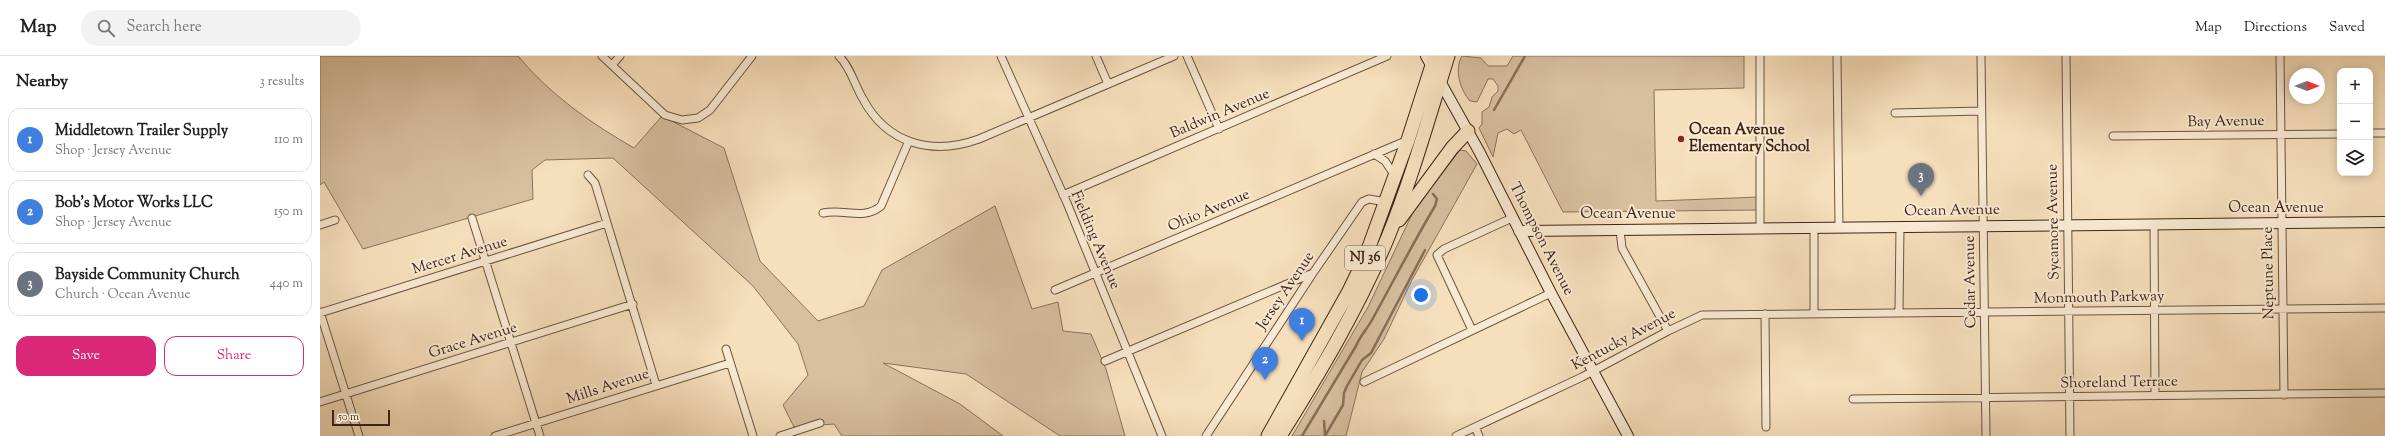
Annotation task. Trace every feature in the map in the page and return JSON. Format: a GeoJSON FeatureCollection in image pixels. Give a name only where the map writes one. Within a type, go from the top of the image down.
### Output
{"type":"FeatureCollection","features":[{"type":"Feature","properties":{"kind":"highway","name":"NJ 36"},"geometry":{"type":"LineString","coordinates":[[1280,436],[1320,372],[1353,311],[1388,236],[1413,169],[1448,56]]}},
{"type":"Feature","properties":{"kind":"highway","name":"NJ 36"},"geometry":{"type":"LineString","coordinates":[[1268,436],[1348,293],[1365,258],[1408,140],[1431,59]]}},
{"type":"Feature","properties":{"kind":"highway"},"geometry":{"type":"LineString","coordinates":[[1388,236],[1416,195],[1468,131]]}},
{"type":"Feature","properties":{"kind":"street"},"geometry":{"type":"LineString","coordinates":[[602,56],[665,115],[674,119],[690,120],[710,110],[752,56]]}},
{"type":"Feature","properties":{"kind":"street"},"geometry":{"type":"LineString","coordinates":[[612,65],[620,56]]}},
{"type":"Feature","properties":{"kind":"street"},"geometry":{"type":"LineString","coordinates":[[839,56],[846,65],[863,99],[877,119],[908,143],[940,147],[960,145],[1174,56]]}},
{"type":"Feature","properties":{"kind":"street","name":"Fielding Avenue"},"geometry":{"type":"LineString","coordinates":[[1002,56],[1063,195],[1162,436]]}},
{"type":"Feature","properties":{"kind":"street"},"geometry":{"type":"LineString","coordinates":[[1096,56],[1108,84]]}},
{"type":"Feature","properties":{"kind":"street"},"geometry":{"type":"LineString","coordinates":[[1187,56],[1219,129]]}},
{"type":"Feature","properties":{"kind":"street","name":"Baldwin Avenue"},"geometry":{"type":"LineString","coordinates":[[1063,195],[1387,56]]}},
{"type":"Feature","properties":{"kind":"street"},"geometry":{"type":"LineString","coordinates":[[1760,56],[1760,228]]}},
{"type":"Feature","properties":{"kind":"street"},"geometry":{"type":"LineString","coordinates":[[1837,56],[1838,227]]}},
{"type":"Feature","properties":{"kind":"street","name":"Cedar Avenue"},"geometry":{"type":"LineString","coordinates":[[1981,56],[1986,436]]}},
{"type":"Feature","properties":{"kind":"street","name":"Sycamore Avenue"},"geometry":{"type":"LineString","coordinates":[[2066,56],[2070,436]]}},
{"type":"Feature","properties":{"kind":"street","name":"Neptune Place"},"geometry":{"type":"LineString","coordinates":[[2280,56],[2284,395]]}},
{"type":"Feature","properties":{"kind":"street","name":"Thompson Avenue"},"geometry":{"type":"LineString","coordinates":[[1431,59],[1440,81],[1468,131],[1512,218],[1628,436]]}},
{"type":"Feature","properties":{"kind":"street"},"geometry":{"type":"LineString","coordinates":[[1895,112],[1981,111]]}},
{"type":"Feature","properties":{"kind":"street"},"geometry":{"type":"LineString","coordinates":[[2373,134],[2385,133]]}},
{"type":"Feature","properties":{"kind":"street","name":"Bay Avenue"},"geometry":{"type":"LineString","coordinates":[[2113,136],[2337,134]]}},
{"type":"Feature","properties":{"kind":"street","name":"Ohio Avenue"},"geometry":{"type":"LineString","coordinates":[[1055,290],[1408,140]]}},
{"type":"Feature","properties":{"kind":"street"},"geometry":{"type":"LineString","coordinates":[[822,213],[839,210],[861,215],[875,211],[881,206],[908,143]]}},
{"type":"Feature","properties":{"kind":"street"},"geometry":{"type":"LineString","coordinates":[[1374,154],[1385,161],[1395,176]]}},
{"type":"Feature","properties":{"kind":"street"},"geometry":{"type":"LineString","coordinates":[[588,175],[595,183],[633,304],[656,384]]}},
{"type":"Feature","properties":{"kind":"street","name":"Jersey Avenue"},"geometry":{"type":"LineString","coordinates":[[1206,436],[1313,273],[1362,202],[1369,199],[1386,202]]}},
{"type":"Feature","properties":{"kind":"street"},"geometry":{"type":"LineString","coordinates":[[472,218],[540,436]]}},
{"type":"Feature","properties":{"kind":"street"},"geometry":{"type":"LineString","coordinates":[[1472,330],[1437,255],[1444,249],[1512,218]]}},
{"type":"Feature","properties":{"kind":"street"},"geometry":{"type":"LineString","coordinates":[[320,225],[335,220]]}},
{"type":"Feature","properties":{"kind":"street","name":"Ocean Avenue"},"geometry":{"type":"LineString","coordinates":[[1519,231],[2385,222]]}},
{"type":"Feature","properties":{"kind":"street","name":"Mercer Avenue"},"geometry":{"type":"LineString","coordinates":[[320,313],[607,223]]}},
{"type":"Feature","properties":{"kind":"street"},"geometry":{"type":"LineString","coordinates":[[2154,224],[2155,395]]}},
{"type":"Feature","properties":{"kind":"street"},"geometry":{"type":"LineString","coordinates":[[1899,312],[1900,227]]}},
{"type":"Feature","properties":{"kind":"street"},"geometry":{"type":"LineString","coordinates":[[1814,228],[1814,314]]}},
{"type":"Feature","properties":{"kind":"street"},"geometry":{"type":"LineString","coordinates":[[1620,230],[1622,248],[1668,331]]}},
{"type":"Feature","properties":{"kind":"street"},"geometry":{"type":"LineString","coordinates":[[1105,360],[1313,273]]}},
{"type":"Feature","properties":{"kind":"street"},"geometry":{"type":"LineString","coordinates":[[1364,382],[1551,292]]}},
{"type":"Feature","properties":{"kind":"street","name":"Grace Avenue"},"geometry":{"type":"LineString","coordinates":[[320,402],[633,304]]}},
{"type":"Feature","properties":{"kind":"street","name":"Monmouth Parkway"},"geometry":{"type":"LineString","coordinates":[[1814,314],[2385,308]]}},
{"type":"Feature","properties":{"kind":"street"},"geometry":{"type":"LineString","coordinates":[[320,313],[358,436]]}},
{"type":"Feature","properties":{"kind":"street"},"geometry":{"type":"LineString","coordinates":[[1765,314],[1766,427]]}},
{"type":"Feature","properties":{"kind":"street","name":"Kentucky Avenue"},"geometry":{"type":"LineString","coordinates":[[1456,436],[1593,371],[1668,331],[1702,315],[1814,314]]}},
{"type":"Feature","properties":{"kind":"street"},"geometry":{"type":"LineString","coordinates":[[726,349],[753,436]]}},
{"type":"Feature","properties":{"kind":"street","name":"Mills Avenue"},"geometry":{"type":"LineString","coordinates":[[495,436],[656,384],[730,363]]}},
{"type":"Feature","properties":{"kind":"street","name":"Shoreland Terrace"},"geometry":{"type":"LineString","coordinates":[[1853,399],[1985,396],[2284,395],[2385,393]]}},
{"type":"Feature","properties":{"kind":"street"},"geometry":{"type":"LineString","coordinates":[[780,436],[820,423]]}},
{"type":"Feature","properties":{"kind":"street"},"geometry":{"type":"LineString","coordinates":[[1475,427],[1479,436]]}},
{"type":"Feature","properties":{"kind":"shaded area"},"geometry":{"type":"Polygon","coordinates":[[[320,56],[518,56],[543,83],[572,107],[603,129],[634,148],[662,116],[724,148],[760,261],[818,321],[864,306],[882,270],[995,206],[1032,309],[1058,302],[1063,331],[1091,334],[1106,369],[1125,436],[1060,436],[966,374],[883,363],[960,404],[1003,436],[842,436],[834,424],[794,427],[783,405],[808,375],[798,344],[753,286],[613,158],[545,160],[532,170],[533,199],[363,249],[324,182],[320,185],[320,56]]]}},
{"type":"Feature","properties":{"kind":"shaded area"},"geometry":{"type":"Polygon","coordinates":[[[1462,56],[1481,58],[1488,66],[1507,66],[1513,56],[1744,56],[1744,88],[1654,90],[1656,201],[1760,197],[1760,210],[1563,212],[1521,130],[1514,134],[1507,129],[1498,133],[1493,157],[1479,128],[1482,124],[1482,112],[1489,107],[1492,97],[1498,91],[1498,86],[1493,79],[1488,79],[1477,102],[1470,101],[1463,91],[1459,79],[1458,67],[1462,56]]]}},
{"type":"Feature","properties":{"kind":"shaded area"},"geometry":{"type":"Polygon","coordinates":[[[1460,150],[1466,151],[1477,164],[1412,280],[1384,339],[1362,372],[1346,436],[1292,436],[1368,307],[1414,210],[1460,150]]]}},
{"type":"Feature","properties":{"kind":"waterway"},"geometry":{"type":"LineString","coordinates":[[1494,110],[1525,56]]}},
{"type":"Feature","properties":{"kind":"waterway"},"geometry":{"type":"LineString","coordinates":[[1302,436],[1359,339],[1372,320],[1435,206],[1437,199],[1433,194]]}},
{"type":"Feature","properties":{"kind":"waterway"},"geometry":{"type":"LineString","coordinates":[[1325,436],[1343,405],[1344,393],[1347,386],[1362,360],[1371,353],[1425,250]]}},
{"type":"Feature","properties":{"kind":"waterway"},"geometry":{"type":"LineString","coordinates":[[1324,421],[1325,435]]}},
{"type":"Feature","properties":{"kind":"place","name":"Ocean Avenue Elementary School"},"geometry":{"type":"Point","coordinates":[1681,139]}},
{"type":"Feature","properties":{"kind":"place","name":"Bayside Community Church"},"geometry":{"type":"Point","coordinates":[1921,196]}},
{"type":"Feature","properties":{"kind":"place","name":"Middletown Trailer Supply"},"geometry":{"type":"Point","coordinates":[1302,341]}},
{"type":"Feature","properties":{"kind":"place","name":"Bob's Motor Works LLC"},"geometry":{"type":"Point","coordinates":[1265,380]}}]}
